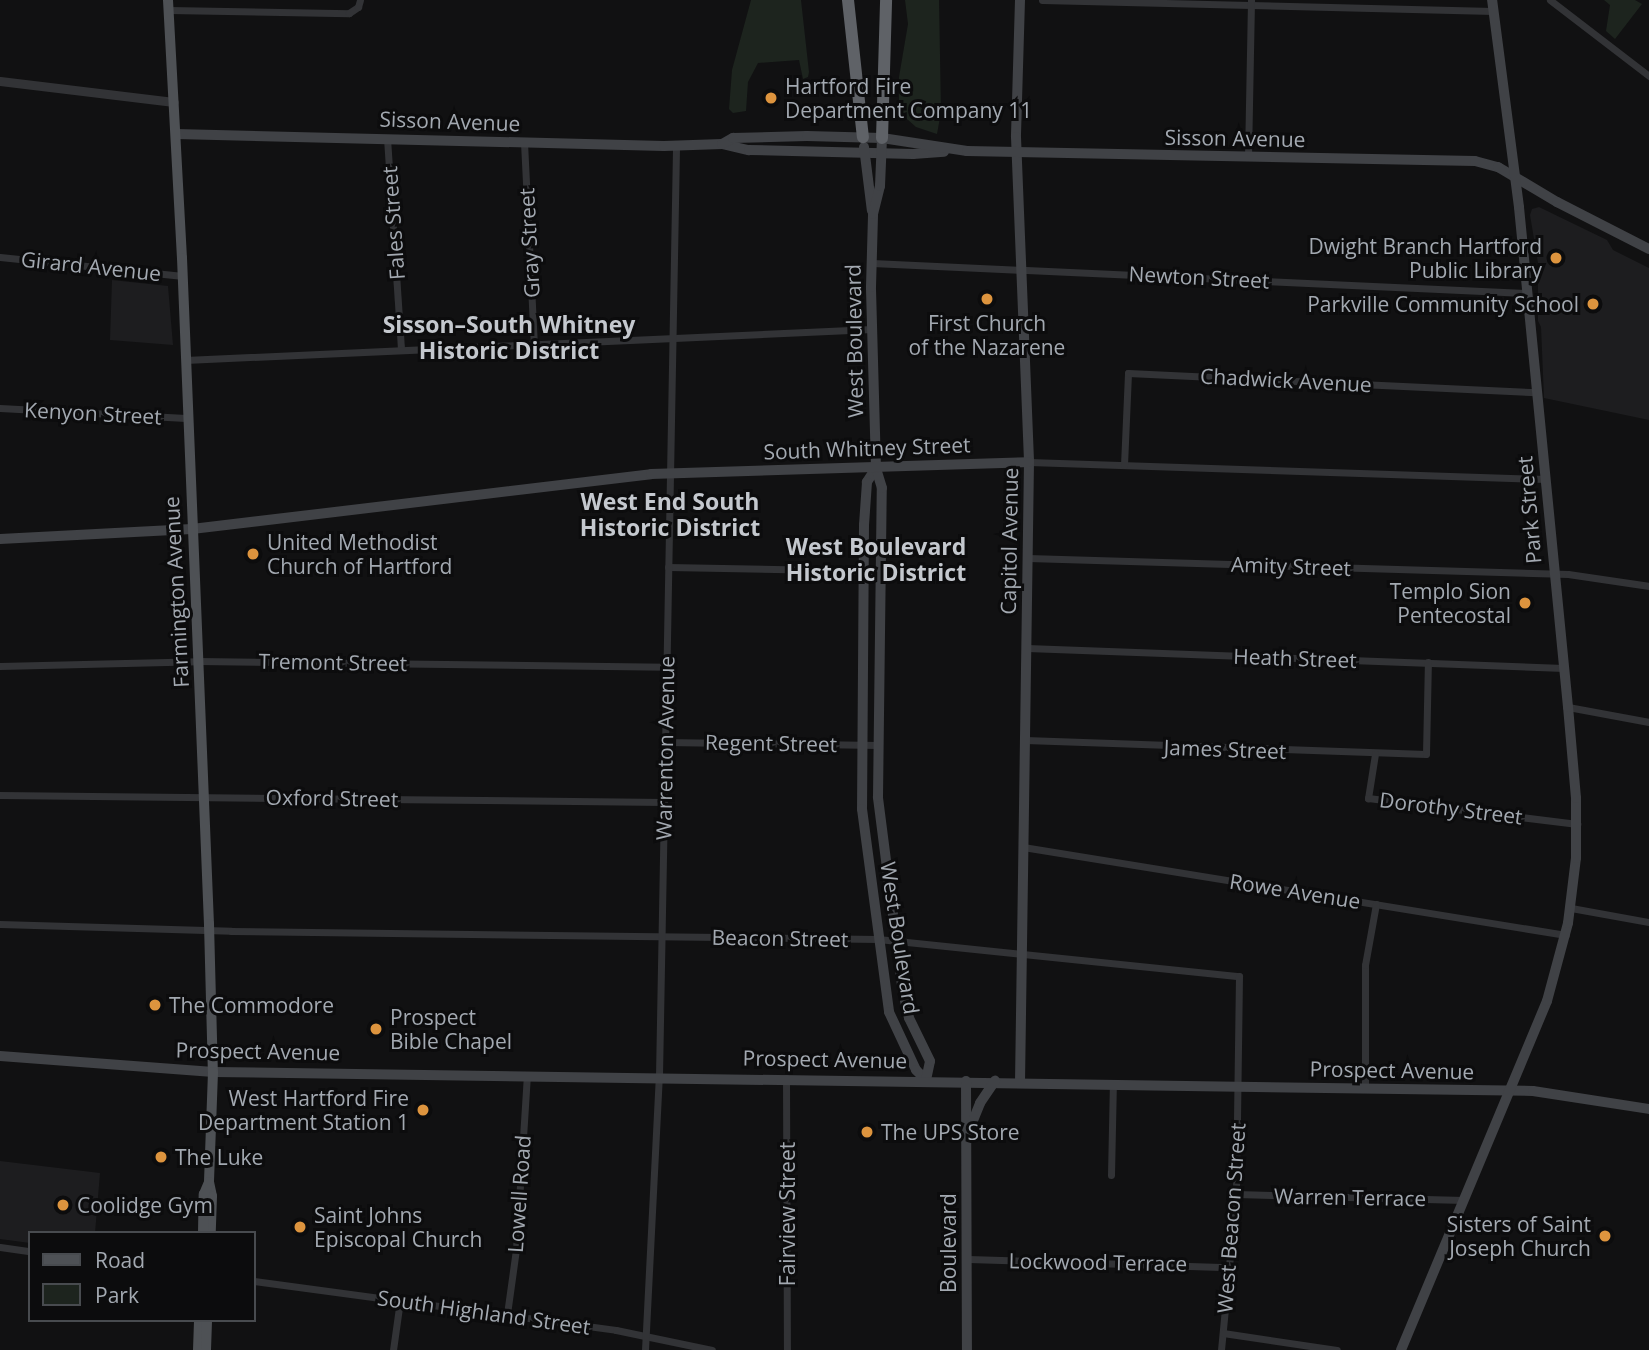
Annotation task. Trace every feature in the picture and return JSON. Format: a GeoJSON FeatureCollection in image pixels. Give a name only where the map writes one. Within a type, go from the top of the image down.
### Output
{"type":"FeatureCollection","features":[{"type":"Feature","properties":{"kind":"highway"},"geometry":{"type":"LineString","coordinates":[[848,0],[863,137]]}},
{"type":"Feature","properties":{"kind":"highway"},"geometry":{"type":"LineString","coordinates":[[882,138],[886,0]]}},
{"type":"Feature","properties":{"kind":"main road","name":"Capitol Avenue"},"geometry":{"type":"LineString","coordinates":[[1020,0],[1016,152],[1029,462],[1020,1082]]}},
{"type":"Feature","properties":{"kind":"main road","name":"Farmington Avenue"},"geometry":{"type":"LineString","coordinates":[[168,5],[183,276],[209,930],[213,1072],[209,1182],[212,1196],[211,1231]]}},
{"type":"Feature","properties":{"kind":"main road","name":"Park Street"},"geometry":{"type":"LineString","coordinates":[[1401,1350],[1547,1001],[1571,908],[1577,824],[1527,292],[1492,6]]}},
{"type":"Feature","properties":{"kind":"main road","name":"Sisson Avenue"},"geometry":{"type":"LineString","coordinates":[[176,134],[722,144],[734,149],[865,153],[925,154],[950,151],[1475,161],[1491,164],[1649,249]]}},
{"type":"Feature","properties":{"kind":"main road","name":"Sisson Avenue"},"geometry":{"type":"LineString","coordinates":[[722,144],[733,138],[768,136],[863,137],[950,151]]}},
{"type":"Feature","properties":{"kind":"main road"},"geometry":{"type":"LineString","coordinates":[[768,136],[769,150]]}},
{"type":"Feature","properties":{"kind":"main road","name":"West Boulevard"},"geometry":{"type":"LineString","coordinates":[[863,137],[873,214],[872,329],[876,468],[882,488],[878,745],[883,839],[906,1008],[931,1066],[926,1080],[916,1070],[892,1021],[865,841],[860,745],[863,571],[867,482],[876,468]]}},
{"type":"Feature","properties":{"kind":"main road","name":"West Boulevard"},"geometry":{"type":"LineString","coordinates":[[873,214],[880,186],[882,138]]}},
{"type":"Feature","properties":{"kind":"main road","name":"South Whitney Street"},"geometry":{"type":"LineString","coordinates":[[0,539],[192,529],[670,473],[1029,462]]}},
{"type":"Feature","properties":{"kind":"main road"},"geometry":{"type":"LineString","coordinates":[[865,841],[883,839]]}},
{"type":"Feature","properties":{"kind":"main road","name":"Prospect Avenue"},"geometry":{"type":"LineString","coordinates":[[0,1056],[213,1072],[527,1074],[1533,1091],[1649,1109]]}},
{"type":"Feature","properties":{"kind":"main road","name":"Boulevard"},"geometry":{"type":"LineString","coordinates":[[966,1081],[964,1118],[967,1135],[967,1350]]}},
{"type":"Feature","properties":{"kind":"main road","name":"Boulevard"},"geometry":{"type":"LineString","coordinates":[[967,1135],[980,1103],[995,1082]]}},
{"type":"Feature","properties":{"kind":"main road","name":"Farmington Avenue"},"geometry":{"type":"LineString","coordinates":[[202,1231],[204,1194],[209,1182]]}},
{"type":"Feature","properties":{"kind":"main road"},"geometry":{"type":"LineString","coordinates":[[198,1350],[199,1322]]}},
{"type":"Feature","properties":{"kind":"main road"},"geometry":{"type":"LineString","coordinates":[[206,1350],[207,1322]]}},
{"type":"Feature","properties":{"kind":"street"},"geometry":{"type":"LineString","coordinates":[[168,5],[349,13],[358,7],[360,0]]}},
{"type":"Feature","properties":{"kind":"street"},"geometry":{"type":"LineString","coordinates":[[1042,0],[1492,6]]}},
{"type":"Feature","properties":{"kind":"street"},"geometry":{"type":"LineString","coordinates":[[1550,0],[1649,76]]}},
{"type":"Feature","properties":{"kind":"street"},"geometry":{"type":"LineString","coordinates":[[1248,157],[1251,2]]}},
{"type":"Feature","properties":{"kind":"street"},"geometry":{"type":"LineString","coordinates":[[0,81],[174,102]]}},
{"type":"Feature","properties":{"kind":"street","name":"Fales Street"},"geometry":{"type":"LineString","coordinates":[[387,138],[401,349]]}},
{"type":"Feature","properties":{"kind":"street","name":"Gray Street"},"geometry":{"type":"LineString","coordinates":[[524,142],[534,344]]}},
{"type":"Feature","properties":{"kind":"street","name":"Warrenton Avenue"},"geometry":{"type":"LineString","coordinates":[[645,1350],[659,1076],[676,145]]}},
{"type":"Feature","properties":{"kind":"street","name":"Girard Avenue"},"geometry":{"type":"LineString","coordinates":[[0,257],[183,276]]}},
{"type":"Feature","properties":{"kind":"street","name":"Newton Street"},"geometry":{"type":"LineString","coordinates":[[872,263],[1527,292]]}},
{"type":"Feature","properties":{"kind":"street"},"geometry":{"type":"LineString","coordinates":[[185,360],[872,329]]}},
{"type":"Feature","properties":{"kind":"street","name":"Chadwick Avenue"},"geometry":{"type":"LineString","coordinates":[[1124,465],[1128,373],[1537,392]]}},
{"type":"Feature","properties":{"kind":"street","name":"Kenyon Street"},"geometry":{"type":"LineString","coordinates":[[0,408],[187,418]]}},
{"type":"Feature","properties":{"kind":"street","name":"South Whitney Street"},"geometry":{"type":"LineString","coordinates":[[1029,462],[1545,479]]}},
{"type":"Feature","properties":{"kind":"street","name":"Amity Street"},"geometry":{"type":"LineString","coordinates":[[1028,558],[1573,574],[1649,586]]}},
{"type":"Feature","properties":{"kind":"street"},"geometry":{"type":"LineString","coordinates":[[668,568],[880,571]]}},
{"type":"Feature","properties":{"kind":"street","name":"Heath Street"},"geometry":{"type":"LineString","coordinates":[[1027,648],[1564,668]]}},
{"type":"Feature","properties":{"kind":"street","name":"Tremont Street"},"geometry":{"type":"LineString","coordinates":[[0,666],[198,661],[666,667]]}},
{"type":"Feature","properties":{"kind":"street","name":"James Street"},"geometry":{"type":"LineString","coordinates":[[1025,740],[1426,754],[1428,662]]}},
{"type":"Feature","properties":{"kind":"street"},"geometry":{"type":"LineString","coordinates":[[1568,707],[1649,722]]}},
{"type":"Feature","properties":{"kind":"street","name":"Regent Street"},"geometry":{"type":"LineString","coordinates":[[665,742],[878,745]]}},
{"type":"Feature","properties":{"kind":"street","name":"Dorothy Street"},"geometry":{"type":"LineString","coordinates":[[1375,754],[1368,798],[1577,824]]}},
{"type":"Feature","properties":{"kind":"street","name":"Oxford Street"},"geometry":{"type":"LineString","coordinates":[[0,795],[664,802]]}},
{"type":"Feature","properties":{"kind":"street","name":"Rowe Avenue"},"geometry":{"type":"LineString","coordinates":[[1023,847],[1566,935]]}},
{"type":"Feature","properties":{"kind":"street"},"geometry":{"type":"LineString","coordinates":[[1364,1088],[1365,965],[1376,904]]}},
{"type":"Feature","properties":{"kind":"street"},"geometry":{"type":"LineString","coordinates":[[1571,908],[1649,922]]}},
{"type":"Feature","properties":{"kind":"street","name":"Beacon Street"},"geometry":{"type":"LineString","coordinates":[[0,924],[209,930],[878,939],[1239,976],[1239,1086]]}},
{"type":"Feature","properties":{"kind":"street","name":"Lowell Road"},"geometry":{"type":"LineString","coordinates":[[507,1314],[516,1249],[527,1074]]}},
{"type":"Feature","properties":{"kind":"street","name":"Fairview Street"},"geometry":{"type":"LineString","coordinates":[[786,1078],[788,1350]]}},
{"type":"Feature","properties":{"kind":"street"},"geometry":{"type":"LineString","coordinates":[[1111,1175],[1112,1083]]}},
{"type":"Feature","properties":{"kind":"street","name":"West Beacon Street"},"geometry":{"type":"LineString","coordinates":[[1222,1350],[1236,1194],[1239,1086]]}},
{"type":"Feature","properties":{"kind":"street","name":"Warren Terrace"},"geometry":{"type":"LineString","coordinates":[[1236,1194],[1464,1200]]}},
{"type":"Feature","properties":{"kind":"street"},"geometry":{"type":"LineString","coordinates":[[0,1247],[28,1251]]}},
{"type":"Feature","properties":{"kind":"street","name":"Lockwood Terrace"},"geometry":{"type":"LineString","coordinates":[[968,1259],[1229,1267]]}},
{"type":"Feature","properties":{"kind":"street","name":"South Highland Street"},"geometry":{"type":"LineString","coordinates":[[256,1281],[507,1314],[645,1335],[712,1350]]}},
{"type":"Feature","properties":{"kind":"street"},"geometry":{"type":"LineString","coordinates":[[393,1350],[400,1300]]}},
{"type":"Feature","properties":{"kind":"street"},"geometry":{"type":"LineString","coordinates":[[1223,1333],[1336,1350]]}},
{"type":"Feature","properties":{"kind":"shaded area","name":"Parkville Community School"},"geometry":{"type":"Polygon","coordinates":[[[1539,207],[1607,240],[1613,250],[1649,268],[1649,420],[1544,398],[1541,327],[1538,321],[1538,263],[1530,215],[1532,209],[1539,207]]]}},
{"type":"Feature","properties":{"kind":"shaded area"},"geometry":{"type":"Polygon","coordinates":[[[112,280],[168,286],[173,345],[110,340],[112,280]]]}},
{"type":"Feature","properties":{"kind":"shaded area"},"geometry":{"type":"Polygon","coordinates":[[[0,1161],[100,1173],[95,1231],[28,1231],[28,1243],[0,1239],[0,1161]]]}},
{"type":"Feature","properties":{"kind":"green space"},"geometry":{"type":"Polygon","coordinates":[[[751,0],[801,0],[809,72],[808,77],[803,79],[799,60],[758,63],[748,82],[746,111],[733,113],[729,109],[732,70],[751,0]]]}},
{"type":"Feature","properties":{"kind":"green space"},"geometry":{"type":"Polygon","coordinates":[[[905,0],[939,0],[941,112],[937,134],[916,127],[899,112],[899,77],[908,24],[905,0]]]}},
{"type":"Feature","properties":{"kind":"green space"},"geometry":{"type":"Polygon","coordinates":[[[1604,0],[1635,0],[1642,4],[1615,39],[1606,31],[1610,5],[1604,0]]]}},
{"type":"Feature","properties":{"kind":"place","name":"Hartford Fire Department Company 11"},"geometry":{"type":"Point","coordinates":[771,98]}},
{"type":"Feature","properties":{"kind":"place","name":"Dwight Branch Hartford Public Library"},"geometry":{"type":"Point","coordinates":[1556,258]}},
{"type":"Feature","properties":{"kind":"place","name":"First Church of the Nazarene"},"geometry":{"type":"Point","coordinates":[987,299]}},
{"type":"Feature","properties":{"kind":"place","name":"Parkville Community School"},"geometry":{"type":"Point","coordinates":[1593,304]}},
{"type":"Feature","properties":{"kind":"place","name":"United Methodist Church of Hartford"},"geometry":{"type":"Point","coordinates":[253,554]}},
{"type":"Feature","properties":{"kind":"place","name":"Templo Sion Pentecostal"},"geometry":{"type":"Point","coordinates":[1525,603]}},
{"type":"Feature","properties":{"kind":"place","name":"The Commodore"},"geometry":{"type":"Point","coordinates":[155,1005]}},
{"type":"Feature","properties":{"kind":"place","name":"Prospect Bible Chapel"},"geometry":{"type":"Point","coordinates":[376,1029]}},
{"type":"Feature","properties":{"kind":"place","name":"West Hartford Fire Department Station 1"},"geometry":{"type":"Point","coordinates":[423,1110]}},
{"type":"Feature","properties":{"kind":"place","name":"The UPS Store"},"geometry":{"type":"Point","coordinates":[867,1132]}},
{"type":"Feature","properties":{"kind":"place","name":"The Luke"},"geometry":{"type":"Point","coordinates":[161,1157]}},
{"type":"Feature","properties":{"kind":"place","name":"Coolidge Gym"},"geometry":{"type":"Point","coordinates":[63,1205]}},
{"type":"Feature","properties":{"kind":"place","name":"Saint Johns Episcopal Church"},"geometry":{"type":"Point","coordinates":[300,1227]}},
{"type":"Feature","properties":{"kind":"place","name":"Sisters of Saint Joseph Church"},"geometry":{"type":"Point","coordinates":[1605,1236]}},
{"type":"Feature","properties":{"kind":"district","name":"Sisson–South Whitney Historic District"},"geometry":{"type":"Point","coordinates":[509,337]}},
{"type":"Feature","properties":{"kind":"district","name":"West End South Historic District"},"geometry":{"type":"Point","coordinates":[670,514]}},
{"type":"Feature","properties":{"kind":"district","name":"West Boulevard Historic District"},"geometry":{"type":"Point","coordinates":[876,559]}}]}
